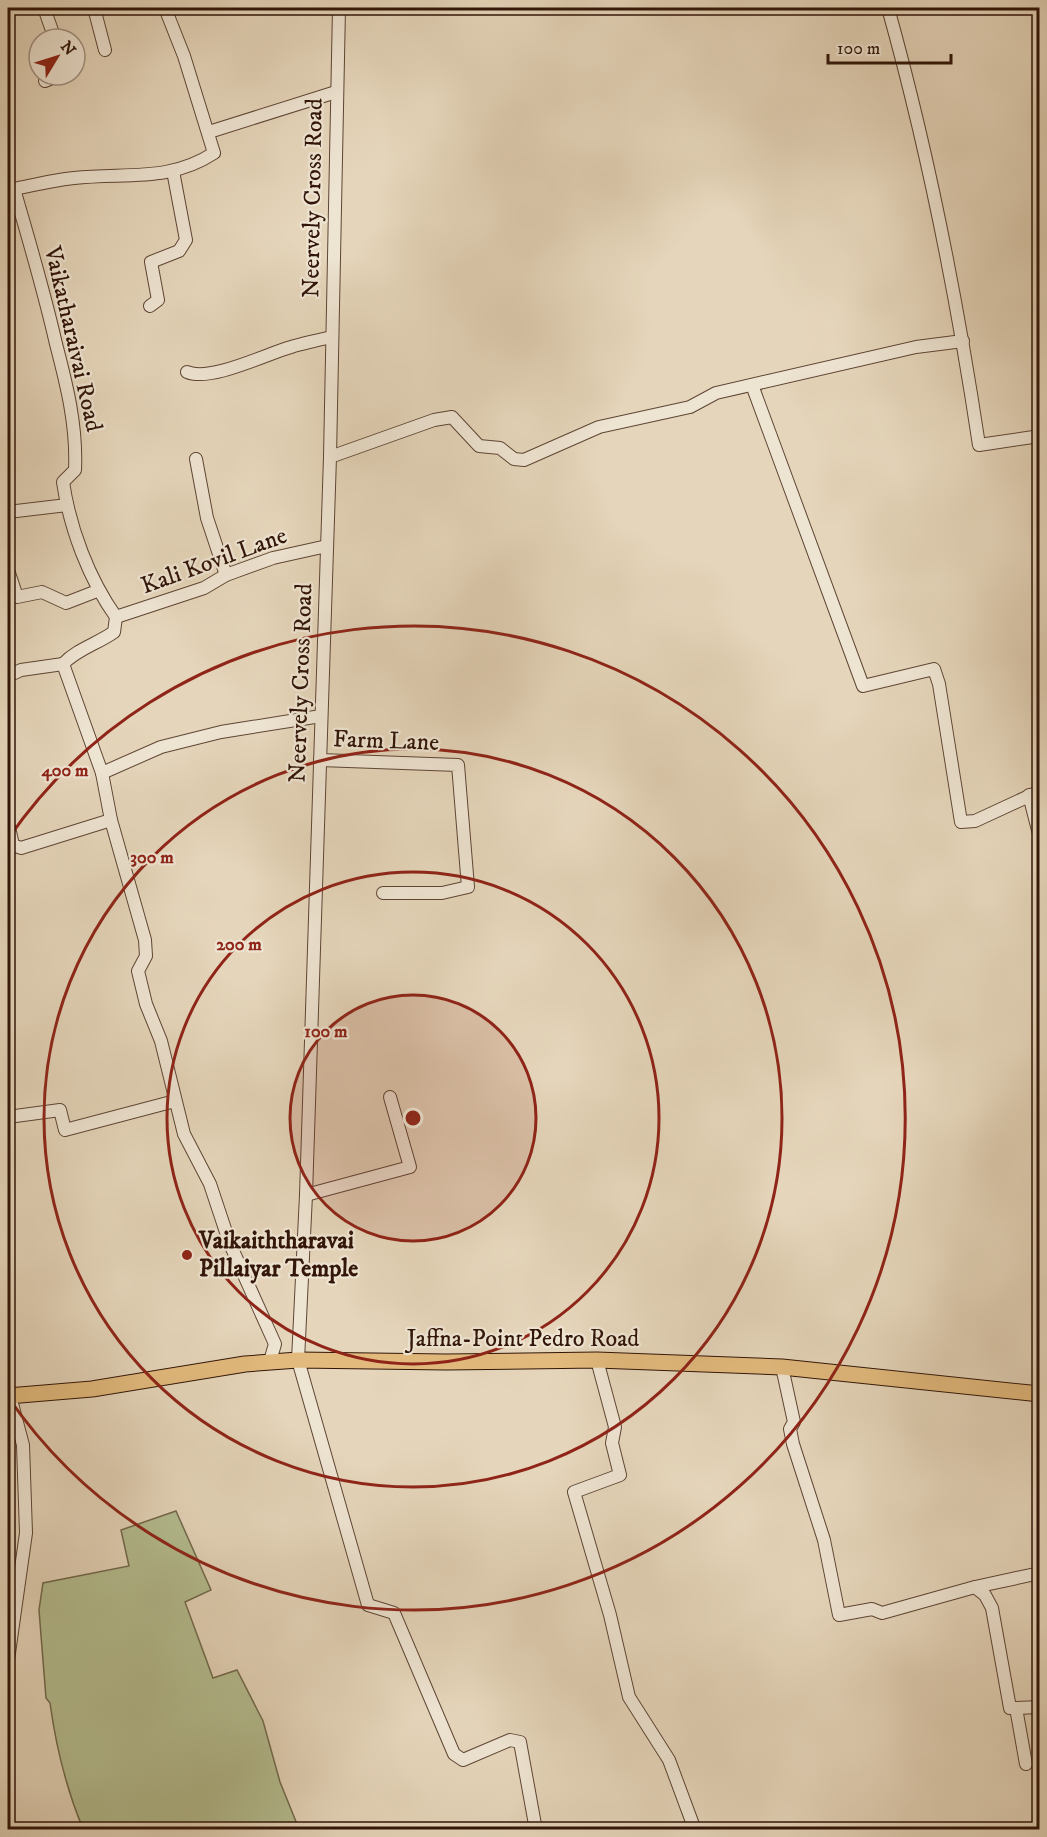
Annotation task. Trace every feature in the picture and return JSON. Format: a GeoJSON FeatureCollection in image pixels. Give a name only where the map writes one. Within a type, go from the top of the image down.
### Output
{"type":"FeatureCollection","features":[{"type":"Feature","properties":{"kind":"main road","name":"Jaffna-Point Pedro Road"},"geometry":{"type":"LineString","coordinates":[[9,1396],[92,1389],[270,1361],[297,1360],[597,1360],[782,1367],[1040,1394]]}},
{"type":"Feature","properties":{"kind":"street"},"geometry":{"type":"LineString","coordinates":[[44,8],[51,27]]}},
{"type":"Feature","properties":{"kind":"street"},"geometry":{"type":"LineString","coordinates":[[94,8],[105,50]]}},
{"type":"Feature","properties":{"kind":"street"},"geometry":{"type":"LineString","coordinates":[[165,8],[209,132],[336,92]]}},
{"type":"Feature","properties":{"kind":"street","name":"Neervely Cross Road"},"geometry":{"type":"LineString","coordinates":[[339,8],[330,457],[306,1195],[297,1360],[368,1605],[394,1613],[454,1754],[463,1760],[510,1740],[520,1742],[536,1830]]}},
{"type":"Feature","properties":{"kind":"street"},"geometry":{"type":"LineString","coordinates":[[888,8],[904,64],[963,340],[979,446],[1040,436]]}},
{"type":"Feature","properties":{"kind":"street","name":"Vaikatharaivai Road"},"geometry":{"type":"LineString","coordinates":[[116,617],[97,591],[67,505],[63,482],[75,470],[76,452],[71,404],[44,292],[11,190],[74,178],[155,176],[173,171],[214,153],[209,132]]}},
{"type":"Feature","properties":{"kind":"street"},"geometry":{"type":"LineString","coordinates":[[150,306],[158,300],[152,262],[179,251],[186,240],[173,171]]}},
{"type":"Feature","properties":{"kind":"street"},"geometry":{"type":"LineString","coordinates":[[188,372],[195,375],[222,370],[291,347],[332,337]]}},
{"type":"Feature","properties":{"kind":"street"},"geometry":{"type":"LineString","coordinates":[[330,457],[434,420],[452,417],[479,446],[500,448],[514,459],[524,460],[599,427],[690,407],[716,393],[916,347],[963,340]]}},
{"type":"Feature","properties":{"kind":"street"},"geometry":{"type":"LineString","coordinates":[[752,385],[863,686],[934,669],[961,822],[975,821],[1034,793],[1040,838]]}},
{"type":"Feature","properties":{"kind":"street"},"geometry":{"type":"LineString","coordinates":[[196,459],[207,518],[226,575]]}},
{"type":"Feature","properties":{"kind":"street"},"geometry":{"type":"LineString","coordinates":[[8,512],[67,505]]}},
{"type":"Feature","properties":{"kind":"street","name":"Kali Kovil Lane"},"geometry":{"type":"LineString","coordinates":[[116,617],[204,588],[226,575],[273,558],[327,546]]}},
{"type":"Feature","properties":{"kind":"street"},"geometry":{"type":"LineString","coordinates":[[8,570],[17,597],[42,592],[66,603],[97,591]]}},
{"type":"Feature","properties":{"kind":"street"},"geometry":{"type":"LineString","coordinates":[[8,676],[21,670],[63,664],[72,654],[97,644],[114,632],[116,617]]}},
{"type":"Feature","properties":{"kind":"street"},"geometry":{"type":"LineString","coordinates":[[63,664],[102,773],[111,820],[145,940],[146,956],[138,971],[146,1004],[160,1041],[184,1134],[210,1184],[230,1244],[275,1344],[270,1361]]}},
{"type":"Feature","properties":{"kind":"street"},"geometry":{"type":"LineString","coordinates":[[102,773],[161,747],[221,732],[321,716]]}},
{"type":"Feature","properties":{"kind":"street","name":"Farm Lane"},"geometry":{"type":"LineString","coordinates":[[320,760],[458,765],[468,887],[442,893],[383,893]]}},
{"type":"Feature","properties":{"kind":"street"},"geometry":{"type":"LineString","coordinates":[[8,823],[13,845],[21,848],[111,820]]}},
{"type":"Feature","properties":{"kind":"street"},"geometry":{"type":"LineString","coordinates":[[306,1195],[410,1167],[390,1097]]}},
{"type":"Feature","properties":{"kind":"street"},"geometry":{"type":"LineString","coordinates":[[8,1117],[60,1110],[65,1130],[175,1101]]}},
{"type":"Feature","properties":{"kind":"street"},"geometry":{"type":"LineString","coordinates":[[597,1360],[615,1427],[612,1443],[620,1475],[574,1492],[610,1615],[629,1697],[669,1760],[695,1830]]}},
{"type":"Feature","properties":{"kind":"street"},"geometry":{"type":"LineString","coordinates":[[782,1367],[794,1422],[790,1429],[793,1444],[824,1540],[839,1615],[872,1609],[882,1613],[975,1587],[1040,1573]]}},
{"type":"Feature","properties":{"kind":"street"},"geometry":{"type":"LineString","coordinates":[[8,1660],[26,1533],[23,1445],[9,1396]]}},
{"type":"Feature","properties":{"kind":"street"},"geometry":{"type":"LineString","coordinates":[[975,1587],[985,1595],[992,1608],[1010,1708],[1040,1707]]}},
{"type":"Feature","properties":{"kind":"street"},"geometry":{"type":"LineString","coordinates":[[1016,1708],[1026,1764]]}},
{"type":"Feature","properties":{"kind":"green space"},"geometry":{"type":"Polygon","coordinates":[[[176,1511],[211,1590],[185,1602],[213,1678],[237,1670],[263,1721],[280,1782],[299,1829],[83,1829],[77,1814],[62,1767],[50,1703],[46,1698],[39,1610],[43,1583],[129,1566],[121,1530],[176,1511]]]}},
{"type":"Feature","properties":{"kind":"place","name":"Vaikaiththaravai Pillaiyar Temple"},"geometry":{"type":"Point","coordinates":[187,1255]}}]}
